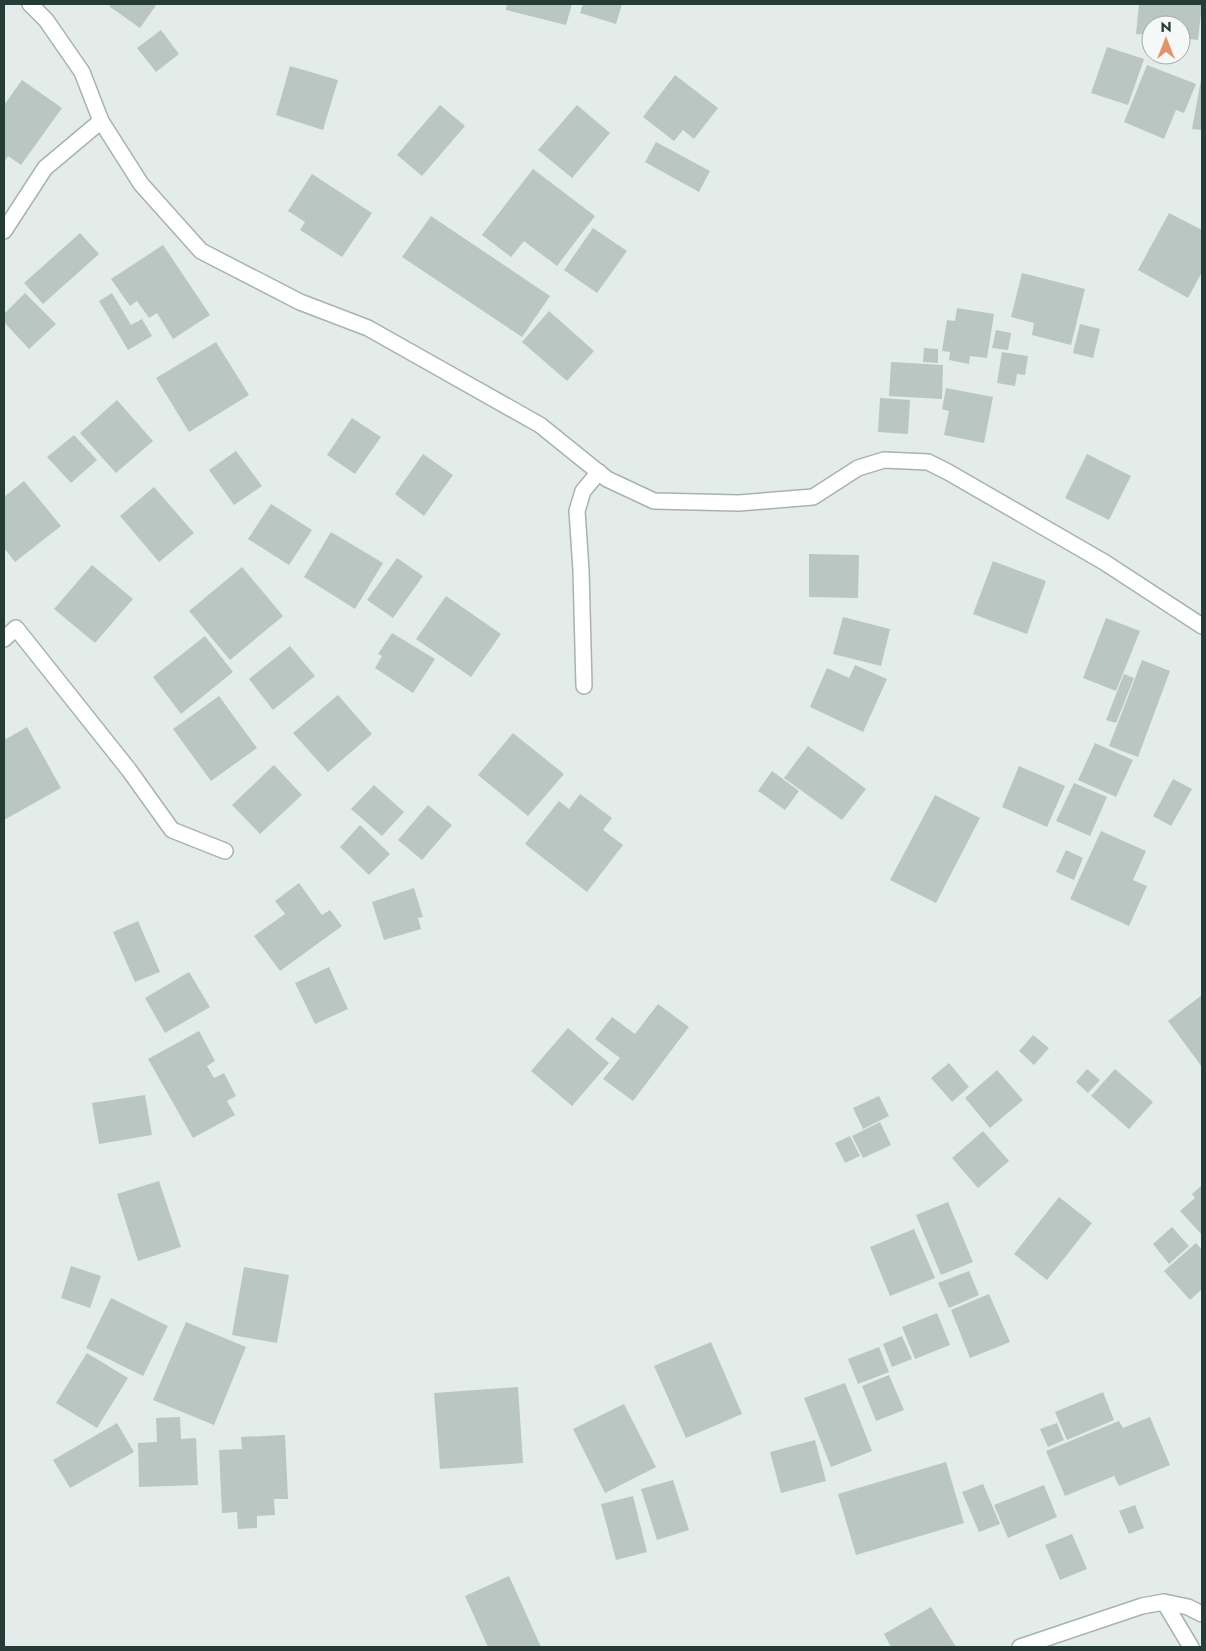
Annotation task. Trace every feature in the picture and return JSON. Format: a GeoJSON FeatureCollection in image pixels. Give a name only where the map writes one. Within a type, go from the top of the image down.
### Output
{"type":"FeatureCollection","features":[{"type":"Feature","properties":{"kind":"street"},"geometry":{"type":"LineString","coordinates":[[30,4],[46,20],[82,72],[101,121],[141,184],[201,251],[300,302],[368,328],[540,424],[607,479],[654,501],[740,503],[812,497],[858,468],[884,460],[928,462],[1104,562],[1202,626]]}},
{"type":"Feature","properties":{"kind":"street"},"geometry":{"type":"LineString","coordinates":[[4,231],[46,168],[101,121]]}},
{"type":"Feature","properties":{"kind":"street"},"geometry":{"type":"LineString","coordinates":[[584,686],[581,570],[577,511],[583,491],[599,472]]}},
{"type":"Feature","properties":{"kind":"street"},"geometry":{"type":"LineString","coordinates":[[4,639],[16,628],[129,770],[172,830],[225,851]]}},
{"type":"Feature","properties":{"kind":"street"},"geometry":{"type":"LineString","coordinates":[[1164,1602],[1191,1647]]}},
{"type":"Feature","properties":{"kind":"street"},"geometry":{"type":"LineString","coordinates":[[1020,1647],[1142,1606],[1164,1602],[1188,1607],[1202,1614]]}},
{"type":"Feature","properties":{"kind":"building"},"geometry":{"type":"Polygon","coordinates":[[[111,4],[157,4],[140,28],[109,6],[111,4]]]}},
{"type":"Feature","properties":{"kind":"building"},"geometry":{"type":"Polygon","coordinates":[[[507,4],[572,4],[566,25],[506,10],[507,4]]]}},
{"type":"Feature","properties":{"kind":"building"},"geometry":{"type":"Polygon","coordinates":[[[583,4],[622,4],[616,24],[580,13],[583,4]]]}},
{"type":"Feature","properties":{"kind":"building"},"geometry":{"type":"Polygon","coordinates":[[[1139,4],[1202,4],[1198,40],[1191,39],[1191,15],[1141,15],[1141,34],[1136,34],[1139,4]]]}},
{"type":"Feature","properties":{"kind":"building"},"geometry":{"type":"Polygon","coordinates":[[[161,30],[179,54],[156,72],[137,48],[161,30]]]}},
{"type":"Feature","properties":{"kind":"building"},"geometry":{"type":"Polygon","coordinates":[[[1107,47],[1141,58],[1142,65],[1128,105],[1091,93],[1107,47]]]}},
{"type":"Feature","properties":{"kind":"building"},"geometry":{"type":"Polygon","coordinates":[[[1147,65],[1196,84],[1184,113],[1176,110],[1164,139],[1124,122],[1147,65]]]}},
{"type":"Feature","properties":{"kind":"building"},"geometry":{"type":"Polygon","coordinates":[[[290,66],[338,80],[323,130],[276,115],[290,66]]]}},
{"type":"Feature","properties":{"kind":"building"},"geometry":{"type":"Polygon","coordinates":[[[675,75],[718,108],[694,139],[683,130],[674,141],[643,117],[675,75]]]}},
{"type":"Feature","properties":{"kind":"building"},"geometry":{"type":"Polygon","coordinates":[[[22,80],[62,108],[21,165],[8,156],[4,162],[4,105],[22,80]]]}},
{"type":"Feature","properties":{"kind":"building"},"geometry":{"type":"Polygon","coordinates":[[[1202,80],[1202,130],[1192,129],[1202,80]]]}},
{"type":"Feature","properties":{"kind":"building"},"geometry":{"type":"Polygon","coordinates":[[[440,105],[465,126],[422,176],[397,155],[440,105]]]}},
{"type":"Feature","properties":{"kind":"building"},"geometry":{"type":"Polygon","coordinates":[[[577,105],[610,133],[572,178],[538,150],[577,105]]]}},
{"type":"Feature","properties":{"kind":"building"},"geometry":{"type":"Polygon","coordinates":[[[656,142],[710,171],[699,192],[645,162],[656,142]]]}},
{"type":"Feature","properties":{"kind":"building"},"geometry":{"type":"Polygon","coordinates":[[[533,169],[595,216],[557,266],[524,241],[511,257],[482,235],[533,169]]]}},
{"type":"Feature","properties":{"kind":"building"},"geometry":{"type":"Polygon","coordinates":[[[312,174],[372,213],[342,257],[300,230],[305,222],[288,211],[312,174]]]}},
{"type":"Feature","properties":{"kind":"building"},"geometry":{"type":"Polygon","coordinates":[[[1169,213],[1202,230],[1202,272],[1188,298],[1138,270],[1169,213]]]}},
{"type":"Feature","properties":{"kind":"building"},"geometry":{"type":"Polygon","coordinates":[[[431,216],[550,296],[522,337],[402,257],[431,216]]]}},
{"type":"Feature","properties":{"kind":"building"},"geometry":{"type":"Polygon","coordinates":[[[593,228],[627,251],[597,293],[564,270],[593,228]]]}},
{"type":"Feature","properties":{"kind":"building"},"geometry":{"type":"Polygon","coordinates":[[[80,233],[99,254],[43,304],[24,283],[80,233]]]}},
{"type":"Feature","properties":{"kind":"building"},"geometry":{"type":"Polygon","coordinates":[[[163,245],[210,315],[173,339],[157,313],[149,318],[137,301],[130,306],[111,279],[163,245]]]}},
{"type":"Feature","properties":{"kind":"building"},"geometry":{"type":"Polygon","coordinates":[[[1022,273],[1085,289],[1071,345],[1032,335],[1034,323],[1011,317],[1022,273]]]}},
{"type":"Feature","properties":{"kind":"building"},"geometry":{"type":"Polygon","coordinates":[[[25,293],[56,324],[29,349],[4,322],[4,314],[25,293]]]}},
{"type":"Feature","properties":{"kind":"building"},"geometry":{"type":"Polygon","coordinates":[[[112,293],[131,325],[142,319],[152,336],[128,350],[99,301],[112,293]]]}},
{"type":"Feature","properties":{"kind":"building"},"geometry":{"type":"Polygon","coordinates":[[[957,308],[994,314],[987,358],[970,356],[969,364],[949,360],[950,352],[942,351],[947,320],[955,321],[957,308]]]}},
{"type":"Feature","properties":{"kind":"building"},"geometry":{"type":"Polygon","coordinates":[[[549,311],[594,351],[567,381],[522,342],[549,311]]]}},
{"type":"Feature","properties":{"kind":"building"},"geometry":{"type":"Polygon","coordinates":[[[1080,324],[1100,329],[1093,358],[1073,353],[1080,324]]]}},
{"type":"Feature","properties":{"kind":"building"},"geometry":{"type":"Polygon","coordinates":[[[996,330],[1011,333],[1008,350],[992,348],[996,330]]]}},
{"type":"Feature","properties":{"kind":"building"},"geometry":{"type":"Polygon","coordinates":[[[216,342],[249,395],[189,432],[156,378],[216,342]]]}},
{"type":"Feature","properties":{"kind":"building"},"geometry":{"type":"Polygon","coordinates":[[[924,348],[938,349],[938,363],[923,362],[924,348]]]}},
{"type":"Feature","properties":{"kind":"building"},"geometry":{"type":"Polygon","coordinates":[[[1002,352],[1028,356],[1025,375],[1017,374],[1015,386],[997,383],[1002,352]]]}},
{"type":"Feature","properties":{"kind":"building"},"geometry":{"type":"Polygon","coordinates":[[[891,362],[943,365],[942,399],[889,396],[891,362]]]}},
{"type":"Feature","properties":{"kind":"building"},"geometry":{"type":"Polygon","coordinates":[[[946,388],[993,397],[984,443],[944,435],[949,411],[942,409],[946,388]]]}},
{"type":"Feature","properties":{"kind":"building"},"geometry":{"type":"Polygon","coordinates":[[[880,398],[910,400],[908,434],[878,432],[880,398]]]}},
{"type":"Feature","properties":{"kind":"building"},"geometry":{"type":"Polygon","coordinates":[[[117,400],[153,441],[116,473],[80,433],[117,400]]]}},
{"type":"Feature","properties":{"kind":"building"},"geometry":{"type":"Polygon","coordinates":[[[352,418],[381,437],[355,474],[327,455],[352,418]]]}},
{"type":"Feature","properties":{"kind":"building"},"geometry":{"type":"Polygon","coordinates":[[[74,435],[97,460],[71,483],[47,457],[74,435]]]}},
{"type":"Feature","properties":{"kind":"building"},"geometry":{"type":"Polygon","coordinates":[[[236,451],[262,486],[234,505],[209,470],[236,451]]]}},
{"type":"Feature","properties":{"kind":"building"},"geometry":{"type":"Polygon","coordinates":[[[423,454],[453,475],[424,516],[395,494],[423,454]]]}},
{"type":"Feature","properties":{"kind":"building"},"geometry":{"type":"Polygon","coordinates":[[[1087,454],[1131,476],[1109,520],[1065,498],[1087,454]]]}},
{"type":"Feature","properties":{"kind":"building"},"geometry":{"type":"Polygon","coordinates":[[[24,481],[61,526],[15,562],[4,548],[4,497],[24,481]]]}},
{"type":"Feature","properties":{"kind":"building"},"geometry":{"type":"Polygon","coordinates":[[[154,487],[194,533],[159,562],[120,516],[154,487]]]}},
{"type":"Feature","properties":{"kind":"building"},"geometry":{"type":"Polygon","coordinates":[[[271,504],[312,530],[289,565],[248,539],[271,504]]]}},
{"type":"Feature","properties":{"kind":"building"},"geometry":{"type":"Polygon","coordinates":[[[331,532],[383,563],[355,609],[304,577],[331,532]]]}},
{"type":"Feature","properties":{"kind":"building"},"geometry":{"type":"Polygon","coordinates":[[[809,554],[859,555],[858,598],[809,597],[809,554]]]}},
{"type":"Feature","properties":{"kind":"building"},"geometry":{"type":"Polygon","coordinates":[[[397,558],[423,576],[393,618],[367,600],[397,558]]]}},
{"type":"Feature","properties":{"kind":"building"},"geometry":{"type":"Polygon","coordinates":[[[993,561],[1046,581],[1027,634],[973,614],[993,561]]]}},
{"type":"Feature","properties":{"kind":"building"},"geometry":{"type":"Polygon","coordinates":[[[92,565],[133,599],[95,643],[54,609],[92,565]]]}},
{"type":"Feature","properties":{"kind":"building"},"geometry":{"type":"Polygon","coordinates":[[[242,567],[283,616],[230,660],[189,611],[242,567]]]}},
{"type":"Feature","properties":{"kind":"building"},"geometry":{"type":"Polygon","coordinates":[[[446,596],[501,634],[471,677],[416,639],[446,596]]]}},
{"type":"Feature","properties":{"kind":"building"},"geometry":{"type":"Polygon","coordinates":[[[843,617],[890,629],[881,666],[833,654],[843,617]]]}},
{"type":"Feature","properties":{"kind":"building"},"geometry":{"type":"Polygon","coordinates":[[[1106,618],[1140,631],[1116,691],[1083,678],[1106,618]]]}},
{"type":"Feature","properties":{"kind":"building"},"geometry":{"type":"Polygon","coordinates":[[[392,633],[435,659],[413,693],[375,668],[382,656],[378,654],[392,633]]]}},
{"type":"Feature","properties":{"kind":"building"},"geometry":{"type":"Polygon","coordinates":[[[205,636],[233,672],[181,714],[153,677],[205,636]]]}},
{"type":"Feature","properties":{"kind":"building"},"geometry":{"type":"Polygon","coordinates":[[[290,646],[315,676],[273,710],[249,679],[290,646]]]}},
{"type":"Feature","properties":{"kind":"building"},"geometry":{"type":"Polygon","coordinates":[[[1142,660],[1170,671],[1138,757],[1109,746],[1142,660]]]}},
{"type":"Feature","properties":{"kind":"building"},"geometry":{"type":"Polygon","coordinates":[[[855,665],[887,679],[863,732],[810,707],[827,668],[849,678],[855,665]]]}},
{"type":"Feature","properties":{"kind":"building"},"geometry":{"type":"Polygon","coordinates":[[[1124,674],[1134,678],[1116,723],[1106,720],[1124,674]]]}},
{"type":"Feature","properties":{"kind":"building"},"geometry":{"type":"Polygon","coordinates":[[[338,695],[372,734],[328,772],[293,733],[338,695]]]}},
{"type":"Feature","properties":{"kind":"building"},"geometry":{"type":"Polygon","coordinates":[[[219,696],[257,748],[211,781],[173,729],[219,696]]]}},
{"type":"Feature","properties":{"kind":"building"},"geometry":{"type":"Polygon","coordinates":[[[27,727],[61,788],[4,820],[4,736],[6,739],[27,727]]]}},
{"type":"Feature","properties":{"kind":"building"},"geometry":{"type":"Polygon","coordinates":[[[513,733],[564,774],[528,816],[478,775],[513,733]]]}},
{"type":"Feature","properties":{"kind":"building"},"geometry":{"type":"Polygon","coordinates":[[[1095,743],[1133,760],[1116,797],[1078,780],[1095,743]]]}},
{"type":"Feature","properties":{"kind":"building"},"geometry":{"type":"Polygon","coordinates":[[[808,746],[866,789],[842,820],[784,778],[808,746]]]}},
{"type":"Feature","properties":{"kind":"building"},"geometry":{"type":"Polygon","coordinates":[[[274,765],[302,795],[260,834],[232,805],[274,765]]]}},
{"type":"Feature","properties":{"kind":"building"},"geometry":{"type":"Polygon","coordinates":[[[1019,766],[1065,786],[1047,827],[1002,807],[1019,766]]]}},
{"type":"Feature","properties":{"kind":"building"},"geometry":{"type":"Polygon","coordinates":[[[772,771],[799,791],[785,810],[758,791],[772,771]]]}},
{"type":"Feature","properties":{"kind":"building"},"geometry":{"type":"Polygon","coordinates":[[[1173,779],[1192,789],[1171,826],[1153,816],[1173,779]]]}},
{"type":"Feature","properties":{"kind":"building"},"geometry":{"type":"Polygon","coordinates":[[[1074,783],[1107,797],[1090,836],[1056,821],[1074,783]]]}},
{"type":"Feature","properties":{"kind":"building"},"geometry":{"type":"Polygon","coordinates":[[[374,785],[404,812],[382,836],[351,809],[374,785]]]}},
{"type":"Feature","properties":{"kind":"building"},"geometry":{"type":"Polygon","coordinates":[[[580,794],[612,818],[603,830],[623,845],[587,892],[525,844],[559,801],[569,809],[580,794]]]}},
{"type":"Feature","properties":{"kind":"building"},"geometry":{"type":"Polygon","coordinates":[[[935,795],[980,818],[936,903],[890,880],[935,795]]]}},
{"type":"Feature","properties":{"kind":"building"},"geometry":{"type":"Polygon","coordinates":[[[428,805],[452,825],[422,860],[398,840],[428,805]]]}},
{"type":"Feature","properties":{"kind":"building"},"geometry":{"type":"Polygon","coordinates":[[[360,825],[390,854],[369,875],[340,847],[360,825]]]}},
{"type":"Feature","properties":{"kind":"building"},"geometry":{"type":"Polygon","coordinates":[[[1101,831],[1146,851],[1133,880],[1147,886],[1129,926],[1070,899],[1101,831]]]}},
{"type":"Feature","properties":{"kind":"building"},"geometry":{"type":"Polygon","coordinates":[[[1066,850],[1083,858],[1074,880],[1056,872],[1066,850]]]}},
{"type":"Feature","properties":{"kind":"building"},"geometry":{"type":"Polygon","coordinates":[[[299,883],[322,915],[330,910],[342,926],[280,971],[254,936],[285,914],[275,901],[299,883]]]}},
{"type":"Feature","properties":{"kind":"building"},"geometry":{"type":"Polygon","coordinates":[[[414,888],[423,917],[418,918],[421,929],[384,940],[372,902],[414,888]]]}},
{"type":"Feature","properties":{"kind":"building"},"geometry":{"type":"Polygon","coordinates":[[[138,921],[160,972],[135,982],[113,932],[138,921]]]}},
{"type":"Feature","properties":{"kind":"building"},"geometry":{"type":"Polygon","coordinates":[[[329,967],[348,1009],[315,1024],[295,983],[329,967]]]}},
{"type":"Feature","properties":{"kind":"building"},"geometry":{"type":"Polygon","coordinates":[[[189,972],[210,1007],[165,1033],[145,998],[189,972]]]}},
{"type":"Feature","properties":{"kind":"building"},"geometry":{"type":"Polygon","coordinates":[[[1202,995],[1202,1067],[1168,1021],[1202,995]]]}},
{"type":"Feature","properties":{"kind":"building"},"geometry":{"type":"Polygon","coordinates":[[[658,1004],[689,1027],[633,1101],[603,1079],[620,1058],[595,1039],[612,1017],[635,1034],[658,1004]]]}},
{"type":"Feature","properties":{"kind":"building"},"geometry":{"type":"Polygon","coordinates":[[[568,1028],[609,1063],[572,1106],[531,1071],[568,1028]]]}},
{"type":"Feature","properties":{"kind":"building"},"geometry":{"type":"Polygon","coordinates":[[[199,1031],[215,1061],[207,1066],[214,1078],[224,1073],[236,1096],[227,1101],[235,1115],[193,1138],[148,1059],[199,1031]]]}},
{"type":"Feature","properties":{"kind":"building"},"geometry":{"type":"Polygon","coordinates":[[[1033,1035],[1049,1048],[1034,1065],[1019,1051],[1033,1035]]]}},
{"type":"Feature","properties":{"kind":"building"},"geometry":{"type":"Polygon","coordinates":[[[949,1063],[969,1087],[952,1102],[931,1078],[949,1063]]]}},
{"type":"Feature","properties":{"kind":"building"},"geometry":{"type":"Polygon","coordinates":[[[1087,1069],[1100,1080],[1088,1093],[1076,1082],[1087,1069]]]}},
{"type":"Feature","properties":{"kind":"building"},"geometry":{"type":"Polygon","coordinates":[[[1115,1069],[1153,1102],[1129,1129],[1091,1096],[1115,1069]]]}},
{"type":"Feature","properties":{"kind":"building"},"geometry":{"type":"Polygon","coordinates":[[[997,1070],[1023,1100],[990,1128],[965,1098],[997,1070]]]}},
{"type":"Feature","properties":{"kind":"building"},"geometry":{"type":"Polygon","coordinates":[[[145,1095],[152,1135],[99,1144],[92,1103],[145,1095]]]}},
{"type":"Feature","properties":{"kind":"building"},"geometry":{"type":"Polygon","coordinates":[[[879,1096],[889,1116],[863,1129],[853,1108],[879,1096]]]}},
{"type":"Feature","properties":{"kind":"building"},"geometry":{"type":"Polygon","coordinates":[[[880,1122],[891,1145],[863,1158],[852,1136],[880,1122]]]}},
{"type":"Feature","properties":{"kind":"building"},"geometry":{"type":"Polygon","coordinates":[[[983,1131],[1009,1161],[978,1188],[952,1158],[983,1131]]]}},
{"type":"Feature","properties":{"kind":"building"},"geometry":{"type":"Polygon","coordinates":[[[850,1136],[860,1156],[845,1163],[835,1143],[850,1136]]]}},
{"type":"Feature","properties":{"kind":"building"},"geometry":{"type":"Polygon","coordinates":[[[159,1181],[181,1247],[138,1261],[117,1194],[159,1181]]]}},
{"type":"Feature","properties":{"kind":"building"},"geometry":{"type":"Polygon","coordinates":[[[1202,1185],[1202,1235],[1180,1211],[1195,1198],[1192,1194],[1202,1185]]]}},
{"type":"Feature","properties":{"kind":"building"},"geometry":{"type":"Polygon","coordinates":[[[1059,1197],[1092,1223],[1047,1280],[1014,1254],[1059,1197]]]}},
{"type":"Feature","properties":{"kind":"building"},"geometry":{"type":"Polygon","coordinates":[[[948,1202],[973,1262],[941,1275],[916,1215],[948,1202]]]}},
{"type":"Feature","properties":{"kind":"building"},"geometry":{"type":"Polygon","coordinates":[[[1172,1227],[1189,1246],[1169,1264],[1153,1244],[1172,1227]]]}},
{"type":"Feature","properties":{"kind":"building"},"geometry":{"type":"Polygon","coordinates":[[[914,1229],[935,1278],[890,1296],[870,1247],[914,1229]]]}},
{"type":"Feature","properties":{"kind":"building"},"geometry":{"type":"Polygon","coordinates":[[[1196,1243],[1202,1250],[1202,1289],[1190,1300],[1164,1271],[1196,1243]]]}},
{"type":"Feature","properties":{"kind":"building"},"geometry":{"type":"Polygon","coordinates":[[[71,1266],[101,1276],[90,1308],[61,1298],[71,1266]]]}},
{"type":"Feature","properties":{"kind":"building"},"geometry":{"type":"Polygon","coordinates":[[[244,1267],[289,1275],[277,1343],[232,1335],[244,1267]]]}},
{"type":"Feature","properties":{"kind":"building"},"geometry":{"type":"Polygon","coordinates":[[[969,1271],[979,1295],[949,1308],[938,1283],[969,1271]]]}},
{"type":"Feature","properties":{"kind":"building"},"geometry":{"type":"Polygon","coordinates":[[[989,1294],[1010,1342],[970,1358],[951,1310],[989,1294]]]}},
{"type":"Feature","properties":{"kind":"building"},"geometry":{"type":"Polygon","coordinates":[[[111,1298],[168,1326],[143,1376],[86,1348],[111,1298]]]}},
{"type":"Feature","properties":{"kind":"building"},"geometry":{"type":"Polygon","coordinates":[[[937,1313],[950,1345],[915,1359],[902,1327],[937,1313]]]}},
{"type":"Feature","properties":{"kind":"building"},"geometry":{"type":"Polygon","coordinates":[[[186,1322],[246,1347],[214,1425],[153,1400],[186,1322]]]}},
{"type":"Feature","properties":{"kind":"building"},"geometry":{"type":"Polygon","coordinates":[[[902,1336],[912,1359],[892,1367],[883,1344],[902,1336]]]}},
{"type":"Feature","properties":{"kind":"building"},"geometry":{"type":"Polygon","coordinates":[[[711,1342],[742,1414],[686,1438],[654,1366],[711,1342]]]}},
{"type":"Feature","properties":{"kind":"building"},"geometry":{"type":"Polygon","coordinates":[[[879,1347],[889,1372],[858,1384],[848,1359],[879,1347]]]}},
{"type":"Feature","properties":{"kind":"building"},"geometry":{"type":"Polygon","coordinates":[[[87,1353],[128,1378],[97,1428],[56,1403],[87,1353]]]}},
{"type":"Feature","properties":{"kind":"building"},"geometry":{"type":"Polygon","coordinates":[[[889,1375],[904,1410],[876,1421],[862,1386],[889,1375]]]}},
{"type":"Feature","properties":{"kind":"building"},"geometry":{"type":"Polygon","coordinates":[[[845,1383],[872,1451],[831,1467],[804,1398],[845,1383]]]}},
{"type":"Feature","properties":{"kind":"building"},"geometry":{"type":"Polygon","coordinates":[[[518,1387],[523,1463],[440,1469],[434,1393],[518,1387]]]}},
{"type":"Feature","properties":{"kind":"building"},"geometry":{"type":"Polygon","coordinates":[[[1103,1392],[1114,1420],[1067,1440],[1055,1412],[1103,1392]]]}},
{"type":"Feature","properties":{"kind":"building"},"geometry":{"type":"Polygon","coordinates":[[[624,1404],[656,1467],[605,1493],[573,1429],[624,1404]]]}},
{"type":"Feature","properties":{"kind":"building"},"geometry":{"type":"Polygon","coordinates":[[[180,1417],[181,1439],[196,1438],[198,1485],[139,1487],[138,1443],[157,1442],[156,1418],[180,1417]]]}},
{"type":"Feature","properties":{"kind":"building"},"geometry":{"type":"Polygon","coordinates":[[[1150,1417],[1170,1465],[1119,1486],[1114,1476],[1065,1496],[1046,1451],[1119,1421],[1123,1428],[1150,1417]]]}},
{"type":"Feature","properties":{"kind":"building"},"geometry":{"type":"Polygon","coordinates":[[[117,1423],[134,1452],[70,1488],[53,1460],[117,1423]]]}},
{"type":"Feature","properties":{"kind":"building"},"geometry":{"type":"Polygon","coordinates":[[[1057,1423],[1064,1440],[1048,1447],[1040,1429],[1057,1423]]]}},
{"type":"Feature","properties":{"kind":"building"},"geometry":{"type":"Polygon","coordinates":[[[285,1435],[288,1499],[274,1499],[275,1515],[257,1516],[257,1528],[238,1529],[237,1512],[222,1513],[219,1450],[242,1449],[241,1437],[285,1435]]]}},
{"type":"Feature","properties":{"kind":"building"},"geometry":{"type":"Polygon","coordinates":[[[815,1440],[826,1481],[781,1493],[770,1452],[815,1440]]]}},
{"type":"Feature","properties":{"kind":"building"},"geometry":{"type":"Polygon","coordinates":[[[946,1462],[964,1523],[856,1555],[838,1494],[946,1462]]]}},
{"type":"Feature","properties":{"kind":"building"},"geometry":{"type":"Polygon","coordinates":[[[673,1480],[689,1530],[657,1540],[641,1489],[673,1480]]]}},
{"type":"Feature","properties":{"kind":"building"},"geometry":{"type":"Polygon","coordinates":[[[983,1484],[1000,1524],[979,1532],[962,1492],[983,1484]]]}},
{"type":"Feature","properties":{"kind":"building"},"geometry":{"type":"Polygon","coordinates":[[[1044,1485],[1057,1517],[1008,1538],[994,1505],[1044,1485]]]}},
{"type":"Feature","properties":{"kind":"building"},"geometry":{"type":"Polygon","coordinates":[[[633,1496],[647,1552],[616,1560],[601,1504],[633,1496]]]}},
{"type":"Feature","properties":{"kind":"building"},"geometry":{"type":"Polygon","coordinates":[[[1135,1505],[1144,1528],[1129,1534],[1119,1511],[1135,1505]]]}},
{"type":"Feature","properties":{"kind":"building"},"geometry":{"type":"Polygon","coordinates":[[[1072,1534],[1087,1569],[1060,1580],[1045,1545],[1072,1534]]]}},
{"type":"Feature","properties":{"kind":"building"},"geometry":{"type":"Polygon","coordinates":[[[509,1576],[541,1647],[488,1647],[465,1596],[509,1576]]]}},
{"type":"Feature","properties":{"kind":"building"},"geometry":{"type":"Polygon","coordinates":[[[931,1607],[956,1647],[891,1647],[884,1634],[931,1607]]]}}]}
